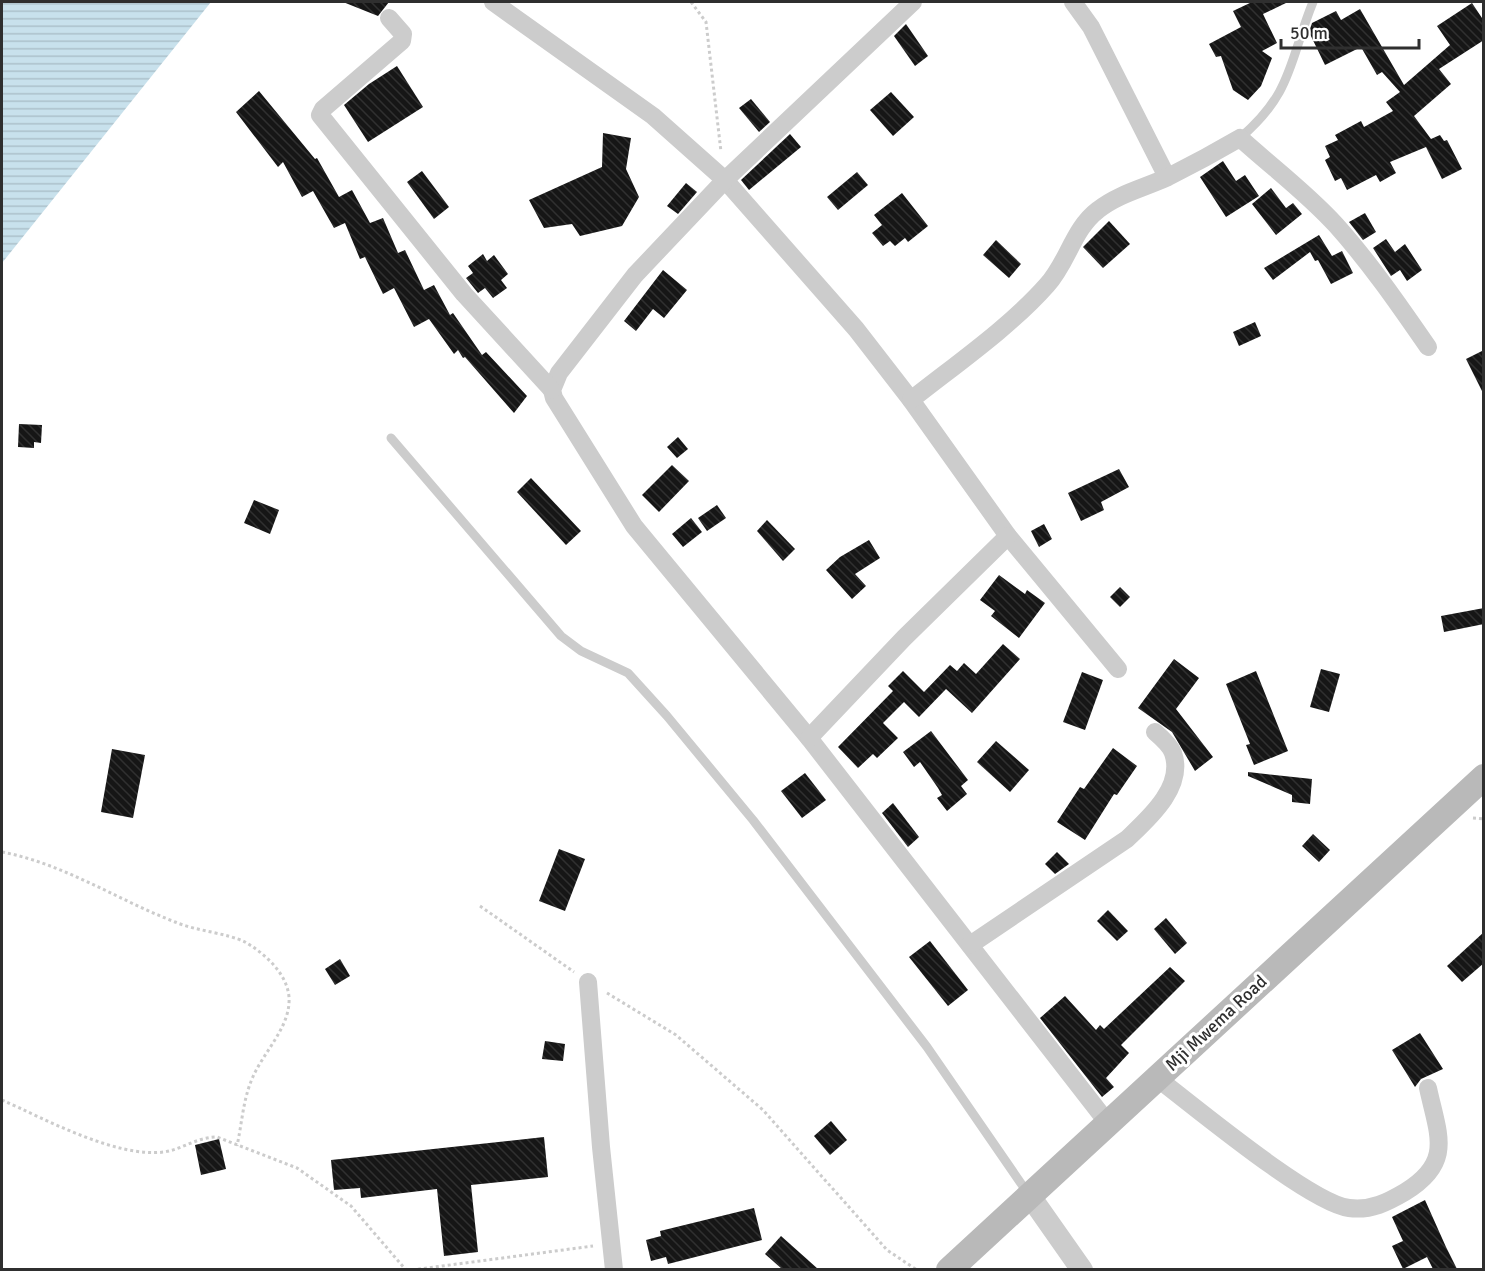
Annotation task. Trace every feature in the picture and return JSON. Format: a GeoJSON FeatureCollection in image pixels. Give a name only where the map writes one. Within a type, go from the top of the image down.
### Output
{"type":"FeatureCollection","features":[{"type":"Feature","properties":{"kind":"main road","name":"Mji Mwema Road"},"geometry":{"type":"LineString","coordinates":[[949,1269],[1484,777]]}},
{"type":"Feature","properties":{"kind":"street"},"geometry":{"type":"LineString","coordinates":[[493,2],[653,116],[725,180],[856,329],[911,400],[1008,536],[1118,669]]}},
{"type":"Feature","properties":{"kind":"street"},"geometry":{"type":"LineString","coordinates":[[552,390],[559,373],[634,275],[725,180],[914,2]]}},
{"type":"Feature","properties":{"kind":"street"},"geometry":{"type":"LineString","coordinates":[[1073,2],[1090,27],[1167,177]]}},
{"type":"Feature","properties":{"kind":"street"},"geometry":{"type":"LineString","coordinates":[[389,18],[403,34],[402,41],[323,109],[320,116],[464,294],[552,390],[554,398],[634,526],[809,738],[1107,1122]]}},
{"type":"Feature","properties":{"kind":"street"},"geometry":{"type":"LineString","coordinates":[[911,400],[994,333],[1047,285],[1066,259],[1086,220],[1117,197],[1167,177],[1240,138],[1306,194],[1336,225],[1373,270],[1428,347]]}},
{"type":"Feature","properties":{"kind":"street"},"geometry":{"type":"LineString","coordinates":[[809,738],[897,646],[1008,536]]}},
{"type":"Feature","properties":{"kind":"street"},"geometry":{"type":"LineString","coordinates":[[970,945],[1127,839],[1144,822],[1163,800],[1175,771],[1173,754],[1155,732]]}},
{"type":"Feature","properties":{"kind":"street"},"geometry":{"type":"LineString","coordinates":[[588,982],[614,1269]]}},
{"type":"Feature","properties":{"kind":"street"},"geometry":{"type":"LineString","coordinates":[[1156,1078],[1302,1185],[1348,1208],[1366,1209],[1387,1203],[1410,1189],[1435,1167],[1438,1158],[1438,1141],[1428,1088]]}},
{"type":"Feature","properties":{"kind":"street"},"geometry":{"type":"LineString","coordinates":[[1030,1196],[1082,1269]]}},
{"type":"Feature","properties":{"kind":"lane"},"geometry":{"type":"LineString","coordinates":[[1240,138],[1263,118],[1280,93],[1289,76],[1301,31],[1313,2]]}},
{"type":"Feature","properties":{"kind":"lane"},"geometry":{"type":"LineString","coordinates":[[391,438],[561,636],[581,651],[616,665],[628,674],[667,716],[753,820],[927,1047],[1030,1196]]}},
{"type":"Feature","properties":{"kind":"path"},"geometry":{"type":"LineString","coordinates":[[691,2],[706,22],[725,180]]}},
{"type":"Feature","properties":{"kind":"path"},"geometry":{"type":"LineString","coordinates":[[2,852],[74,874],[138,908],[197,931],[244,942],[278,967],[289,995],[288,1016],[252,1078],[244,1103],[237,1146]]}},
{"type":"Feature","properties":{"kind":"path"},"geometry":{"type":"LineString","coordinates":[[480,906],[588,982],[676,1035],[763,1110],[887,1250],[917,1269]]}},
{"type":"Feature","properties":{"kind":"path"},"geometry":{"type":"LineString","coordinates":[[2,1100],[72,1130],[128,1149],[163,1152],[206,1137],[217,1137],[297,1168],[351,1206],[406,1269]]}},
{"type":"Feature","properties":{"kind":"path"},"geometry":{"type":"LineString","coordinates":[[412,1269],[610,1244]]}},
{"type":"Feature","properties":{"kind":"water"},"geometry":{"type":"Polygon","coordinates":[[[2,2],[211,2],[2,263],[2,2]]]}},
{"type":"Feature","properties":{"kind":"building"},"geometry":{"type":"Polygon","coordinates":[[[343,2],[389,2],[378,16],[343,2]]]}},
{"type":"Feature","properties":{"kind":"building"},"geometry":{"type":"Polygon","coordinates":[[[1252,2],[1288,2],[1263,14],[1277,43],[1262,51],[1272,58],[1261,86],[1248,100],[1233,90],[1221,56],[1216,57],[1209,44],[1241,27],[1233,11],[1252,2]]]}},
{"type":"Feature","properties":{"kind":"building"},"geometry":{"type":"Polygon","coordinates":[[[1472,3],[1484,21],[1484,40],[1439,69],[1451,84],[1414,116],[1431,139],[1440,135],[1444,141],[1447,140],[1462,169],[1442,179],[1426,147],[1390,162],[1396,173],[1380,182],[1376,175],[1347,190],[1341,178],[1335,181],[1325,160],[1330,157],[1325,146],[1338,140],[1335,135],[1361,121],[1364,127],[1393,111],[1386,102],[1400,92],[1382,72],[1377,75],[1361,47],[1325,65],[1309,32],[1312,23],[1336,11],[1341,20],[1360,9],[1404,85],[1450,45],[1437,26],[1472,3]]]}},
{"type":"Feature","properties":{"kind":"building"},"geometry":{"type":"Polygon","coordinates":[[[906,24],[928,56],[915,66],[894,36],[906,24]]]}},
{"type":"Feature","properties":{"kind":"building"},"geometry":{"type":"Polygon","coordinates":[[[397,66],[423,107],[368,142],[344,105],[369,84],[397,66]]]}},
{"type":"Feature","properties":{"kind":"building"},"geometry":{"type":"Polygon","coordinates":[[[259,91],[315,159],[317,158],[339,197],[352,190],[370,223],[383,218],[398,253],[405,250],[424,290],[434,285],[450,315],[453,313],[482,355],[486,352],[527,396],[514,413],[458,350],[454,354],[429,319],[414,327],[394,288],[383,294],[365,257],[360,259],[345,223],[334,228],[313,191],[302,197],[283,162],[278,167],[236,112],[259,91]]]}},
{"type":"Feature","properties":{"kind":"building"},"geometry":{"type":"Polygon","coordinates":[[[891,92],[914,117],[893,136],[870,110],[891,92]]]}},
{"type":"Feature","properties":{"kind":"building"},"geometry":{"type":"Polygon","coordinates":[[[751,99],[770,122],[759,132],[739,108],[751,99]]]}},
{"type":"Feature","properties":{"kind":"building"},"geometry":{"type":"Polygon","coordinates":[[[603,133],[631,138],[626,169],[639,197],[622,226],[580,236],[572,224],[544,228],[529,200],[602,167],[603,133]]]}},
{"type":"Feature","properties":{"kind":"building"},"geometry":{"type":"Polygon","coordinates":[[[790,134],[801,147],[749,190],[741,180],[790,134]]]}},
{"type":"Feature","properties":{"kind":"building"},"geometry":{"type":"Polygon","coordinates":[[[1223,161],[1236,181],[1245,175],[1259,196],[1226,217],[1200,177],[1223,161]]]}},
{"type":"Feature","properties":{"kind":"building"},"geometry":{"type":"Polygon","coordinates":[[[422,171],[449,207],[434,219],[407,182],[422,171]]]}},
{"type":"Feature","properties":{"kind":"building"},"geometry":{"type":"Polygon","coordinates":[[[857,172],[868,185],[838,210],[827,197],[857,172]]]}},
{"type":"Feature","properties":{"kind":"building"},"geometry":{"type":"Polygon","coordinates":[[[686,183],[697,192],[678,214],[667,206],[686,183]]]}},
{"type":"Feature","properties":{"kind":"building"},"geometry":{"type":"Polygon","coordinates":[[[1271,188],[1286,208],[1293,203],[1302,214],[1276,235],[1252,204],[1271,188]]]}},
{"type":"Feature","properties":{"kind":"building"},"geometry":{"type":"Polygon","coordinates":[[[902,193],[928,226],[908,242],[905,238],[895,246],[890,241],[883,246],[872,233],[882,225],[874,215],[902,193]]]}},
{"type":"Feature","properties":{"kind":"building"},"geometry":{"type":"Polygon","coordinates":[[[1365,213],[1376,232],[1363,240],[1349,222],[1365,213]]]}},
{"type":"Feature","properties":{"kind":"building"},"geometry":{"type":"Polygon","coordinates":[[[1109,221],[1130,244],[1103,268],[1083,247],[1109,221]]]}},
{"type":"Feature","properties":{"kind":"building"},"geometry":{"type":"Polygon","coordinates":[[[1319,235],[1332,256],[1342,251],[1353,273],[1331,284],[1318,260],[1315,261],[1310,252],[1273,280],[1264,268],[1319,235]]]}},
{"type":"Feature","properties":{"kind":"building"},"geometry":{"type":"Polygon","coordinates":[[[1386,239],[1395,252],[1405,244],[1422,270],[1407,281],[1400,270],[1391,276],[1373,248],[1386,239]]]}},
{"type":"Feature","properties":{"kind":"building"},"geometry":{"type":"Polygon","coordinates":[[[996,240],[1021,264],[1009,278],[983,255],[996,240]]]}},
{"type":"Feature","properties":{"kind":"building"},"geometry":{"type":"Polygon","coordinates":[[[483,254],[487,261],[494,255],[508,274],[501,280],[507,288],[493,298],[485,288],[478,293],[466,278],[473,273],[468,266],[483,254]]]}},
{"type":"Feature","properties":{"kind":"building"},"geometry":{"type":"Polygon","coordinates":[[[663,270],[687,290],[664,318],[653,309],[636,331],[624,321],[663,270]]]}},
{"type":"Feature","properties":{"kind":"building"},"geometry":{"type":"Polygon","coordinates":[[[1255,322],[1261,336],[1239,346],[1233,332],[1255,322]]]}},
{"type":"Feature","properties":{"kind":"building"},"geometry":{"type":"Polygon","coordinates":[[[1484,350],[1484,395],[1466,359],[1484,350]]]}},
{"type":"Feature","properties":{"kind":"building"},"geometry":{"type":"Polygon","coordinates":[[[19,424],[42,425],[41,443],[34,442],[34,448],[18,447],[19,424]]]}},
{"type":"Feature","properties":{"kind":"building"},"geometry":{"type":"Polygon","coordinates":[[[678,437],[688,449],[677,458],[667,447],[678,437]]]}},
{"type":"Feature","properties":{"kind":"building"},"geometry":{"type":"Polygon","coordinates":[[[672,465],[689,481],[659,512],[642,495],[672,465]]]}},
{"type":"Feature","properties":{"kind":"building"},"geometry":{"type":"Polygon","coordinates":[[[1119,469],[1129,487],[1101,502],[1104,510],[1081,521],[1068,493],[1119,469]]]}},
{"type":"Feature","properties":{"kind":"building"},"geometry":{"type":"Polygon","coordinates":[[[531,478],[581,531],[566,545],[517,492],[531,478]]]}},
{"type":"Feature","properties":{"kind":"building"},"geometry":{"type":"Polygon","coordinates":[[[254,500],[279,510],[270,534],[244,523],[254,500]]]}},
{"type":"Feature","properties":{"kind":"building"},"geometry":{"type":"Polygon","coordinates":[[[717,505],[726,518],[707,531],[698,518],[717,505]]]}},
{"type":"Feature","properties":{"kind":"building"},"geometry":{"type":"Polygon","coordinates":[[[691,518],[702,532],[683,547],[672,534],[691,518]]]}},
{"type":"Feature","properties":{"kind":"building"},"geometry":{"type":"Polygon","coordinates":[[[767,520],[795,549],[783,561],[757,531],[767,520]]]}},
{"type":"Feature","properties":{"kind":"building"},"geometry":{"type":"Polygon","coordinates":[[[1044,524],[1052,539],[1039,547],[1031,531],[1044,524]]]}},
{"type":"Feature","properties":{"kind":"building"},"geometry":{"type":"Polygon","coordinates":[[[869,540],[880,558],[855,574],[866,586],[852,599],[826,570],[840,557],[869,540]]]}},
{"type":"Feature","properties":{"kind":"building"},"geometry":{"type":"Polygon","coordinates":[[[999,575],[1025,594],[1027,590],[1045,603],[1019,638],[991,616],[995,611],[980,600],[999,575]]]}},
{"type":"Feature","properties":{"kind":"building"},"geometry":{"type":"Polygon","coordinates":[[[1120,587],[1130,597],[1120,607],[1110,597],[1120,587]]]}},
{"type":"Feature","properties":{"kind":"building"},"geometry":{"type":"Polygon","coordinates":[[[1484,608],[1484,624],[1444,632],[1441,616],[1484,608]]]}},
{"type":"Feature","properties":{"kind":"building"},"geometry":{"type":"Polygon","coordinates":[[[1003,644],[1020,659],[972,713],[946,689],[919,717],[904,702],[883,723],[898,738],[877,758],[873,754],[858,768],[838,747],[893,691],[888,686],[903,671],[924,692],[950,665],[957,671],[964,663],[976,674],[1003,644]]]}},
{"type":"Feature","properties":{"kind":"building"},"geometry":{"type":"Polygon","coordinates":[[[1174,659],[1199,678],[1176,709],[1213,757],[1195,771],[1172,732],[1138,708],[1174,659]]]}},
{"type":"Feature","properties":{"kind":"building"},"geometry":{"type":"Polygon","coordinates":[[[1321,669],[1340,674],[1329,712],[1310,707],[1321,669]]]}},
{"type":"Feature","properties":{"kind":"building"},"geometry":{"type":"Polygon","coordinates":[[[1256,671],[1288,751],[1254,765],[1246,745],[1250,744],[1226,684],[1256,671]]]}},
{"type":"Feature","properties":{"kind":"building"},"geometry":{"type":"Polygon","coordinates":[[[1082,672],[1103,680],[1085,730],[1063,722],[1082,672]]]}},
{"type":"Feature","properties":{"kind":"building"},"geometry":{"type":"Polygon","coordinates":[[[931,731],[968,780],[961,786],[967,794],[947,811],[937,798],[942,795],[920,762],[914,767],[903,752],[931,731]]]}},
{"type":"Feature","properties":{"kind":"building"},"geometry":{"type":"Polygon","coordinates":[[[996,741],[1029,770],[1010,792],[977,762],[996,741]]]}},
{"type":"Feature","properties":{"kind":"building"},"geometry":{"type":"Polygon","coordinates":[[[1113,748],[1137,766],[1117,795],[1114,794],[1085,840],[1057,822],[1080,787],[1084,789],[1113,748]]]}},
{"type":"Feature","properties":{"kind":"building"},"geometry":{"type":"Polygon","coordinates":[[[112,749],[145,755],[133,818],[101,812],[112,749]]]}},
{"type":"Feature","properties":{"kind":"building"},"geometry":{"type":"Polygon","coordinates":[[[1248,772],[1312,779],[1310,804],[1292,802],[1292,795],[1248,776],[1248,772]]]}},
{"type":"Feature","properties":{"kind":"building"},"geometry":{"type":"Polygon","coordinates":[[[805,773],[826,800],[802,818],[781,791],[805,773]]]}},
{"type":"Feature","properties":{"kind":"building"},"geometry":{"type":"Polygon","coordinates":[[[893,803],[919,837],[908,847],[882,813],[893,803]]]}},
{"type":"Feature","properties":{"kind":"building"},"geometry":{"type":"Polygon","coordinates":[[[1313,834],[1330,850],[1319,862],[1302,846],[1313,834]]]}},
{"type":"Feature","properties":{"kind":"building"},"geometry":{"type":"Polygon","coordinates":[[[559,849],[585,859],[565,911],[539,901],[559,849]]]}},
{"type":"Feature","properties":{"kind":"building"},"geometry":{"type":"Polygon","coordinates":[[[1057,852],[1069,864],[1055,874],[1045,864],[1057,852]]]}},
{"type":"Feature","properties":{"kind":"building"},"geometry":{"type":"Polygon","coordinates":[[[1108,910],[1128,931],[1117,941],[1097,921],[1108,910]]]}},
{"type":"Feature","properties":{"kind":"building"},"geometry":{"type":"Polygon","coordinates":[[[1166,918],[1187,943],[1175,954],[1154,929],[1166,918]]]}},
{"type":"Feature","properties":{"kind":"building"},"geometry":{"type":"Polygon","coordinates":[[[1484,932],[1484,963],[1462,982],[1447,966],[1484,932]]]}},
{"type":"Feature","properties":{"kind":"building"},"geometry":{"type":"Polygon","coordinates":[[[930,941],[968,990],[948,1006],[909,957],[930,941]]]}},
{"type":"Feature","properties":{"kind":"building"},"geometry":{"type":"Polygon","coordinates":[[[340,959],[350,976],[335,985],[325,969],[340,959]]]}},
{"type":"Feature","properties":{"kind":"building"},"geometry":{"type":"Polygon","coordinates":[[[1170,967],[1185,981],[1121,1045],[1129,1053],[1106,1078],[1114,1087],[1102,1097],[1040,1018],[1065,996],[1096,1030],[1100,1025],[1104,1029],[1170,967]]]}},
{"type":"Feature","properties":{"kind":"building"},"geometry":{"type":"Polygon","coordinates":[[[1420,1033],[1443,1069],[1421,1079],[1415,1087],[1392,1050],[1420,1033]]]}},
{"type":"Feature","properties":{"kind":"building"},"geometry":{"type":"Polygon","coordinates":[[[545,1041],[565,1044],[563,1061],[542,1059],[545,1041]]]}},
{"type":"Feature","properties":{"kind":"building"},"geometry":{"type":"Polygon","coordinates":[[[831,1121],[847,1140],[830,1155],[814,1136],[831,1121]]]}},
{"type":"Feature","properties":{"kind":"building"},"geometry":{"type":"Polygon","coordinates":[[[544,1137],[548,1177],[471,1185],[478,1252],[444,1256],[437,1189],[361,1198],[360,1188],[334,1190],[331,1160],[544,1137]]]}},
{"type":"Feature","properties":{"kind":"building"},"geometry":{"type":"Polygon","coordinates":[[[219,1139],[226,1169],[201,1175],[195,1145],[219,1139]]]}},
{"type":"Feature","properties":{"kind":"building"},"geometry":{"type":"Polygon","coordinates":[[[1425,1200],[1457,1269],[1433,1269],[1427,1257],[1403,1269],[1392,1246],[1403,1241],[1392,1217],[1425,1200]]]}},
{"type":"Feature","properties":{"kind":"building"},"geometry":{"type":"Polygon","coordinates":[[[754,1208],[762,1240],[668,1264],[666,1257],[651,1261],[646,1240],[661,1236],[660,1231],[754,1208]]]}},
{"type":"Feature","properties":{"kind":"building"},"geometry":{"type":"Polygon","coordinates":[[[781,1236],[818,1269],[782,1269],[765,1254],[781,1236]]]}}]}
